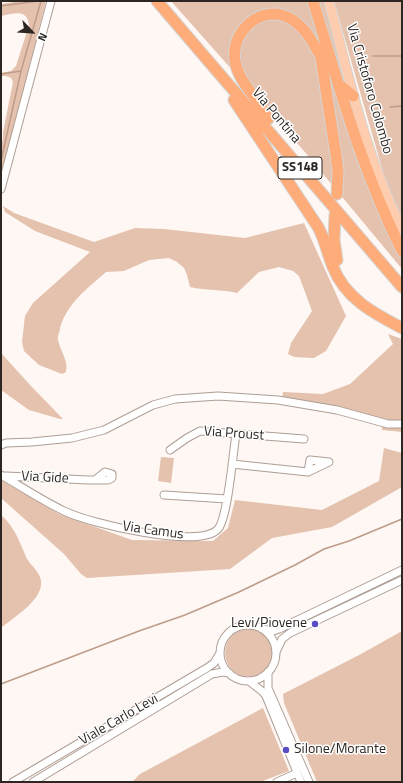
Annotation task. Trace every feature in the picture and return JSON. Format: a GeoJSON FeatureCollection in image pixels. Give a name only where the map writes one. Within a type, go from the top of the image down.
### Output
{"type":"FeatureCollection","features":[{"type":"Feature","properties":{"kind":"highway","name":"Via Pontina"},"geometry":{"type":"LineString","coordinates":[[157,1],[175,17],[268,119],[402,276]]}},
{"type":"Feature","properties":{"kind":"highway","name":"Via Pontina"},"geometry":{"type":"LineString","coordinates":[[166,1],[175,17],[198,49],[402,287]]}},
{"type":"Feature","properties":{"kind":"highway"},"geometry":{"type":"LineString","coordinates":[[306,1],[321,57],[338,171],[337,194]]}},
{"type":"Feature","properties":{"kind":"highway","name":"Via Cristoforo Colombo"},"geometry":{"type":"LineString","coordinates":[[313,1],[338,84],[369,177],[402,251]]}},
{"type":"Feature","properties":{"kind":"highway"},"geometry":{"type":"LineString","coordinates":[[268,119],[259,103],[245,85],[237,70],[234,56],[235,48],[237,39],[244,28],[252,21],[262,16],[275,14],[286,16],[296,22],[303,29],[321,57]]}},
{"type":"Feature","properties":{"kind":"highway"},"geometry":{"type":"LineString","coordinates":[[198,49],[218,80],[244,114],[316,224],[324,240],[335,272],[343,287],[365,307],[402,328]]}},
{"type":"Feature","properties":{"kind":"highway"},"geometry":{"type":"LineString","coordinates":[[338,84],[353,96]]}},
{"type":"Feature","properties":{"kind":"highway"},"geometry":{"type":"LineString","coordinates":[[335,215],[334,236],[336,254],[340,269],[346,280],[367,302],[402,323]]}},
{"type":"Feature","properties":{"kind":"main road","name":"Via Cristoforo Colombo"},"geometry":{"type":"LineString","coordinates":[[329,1],[353,96],[373,161],[402,229]]}},
{"type":"Feature","properties":{"kind":"street"},"geometry":{"type":"LineString","coordinates":[[1,190],[51,1]]}},
{"type":"Feature","properties":{"kind":"street"},"geometry":{"type":"LineString","coordinates":[[1,445],[6,443],[72,438],[104,430],[153,405],[175,399],[218,396],[278,400],[337,410],[388,424],[402,424]]}},
{"type":"Feature","properties":{"kind":"street","name":"Via Proust"},"geometry":{"type":"LineString","coordinates":[[170,450],[200,431],[304,439]]}},
{"type":"Feature","properties":{"kind":"street","name":"Via Camus"},"geometry":{"type":"LineString","coordinates":[[2,475],[64,511],[77,516],[154,535],[202,536],[214,533],[221,524],[227,499],[236,434]]}},
{"type":"Feature","properties":{"kind":"street"},"geometry":{"type":"LineString","coordinates":[[232,464],[308,472]]}},
{"type":"Feature","properties":{"kind":"street","name":"Via Gide"},"geometry":{"type":"LineString","coordinates":[[2,475],[91,480]]}},
{"type":"Feature","properties":{"kind":"street"},"geometry":{"type":"LineString","coordinates":[[164,495],[227,499]]}},
{"type":"Feature","properties":{"kind":"street"},"geometry":{"type":"LineString","coordinates":[[402,570],[279,629],[273,631],[246,626],[235,629],[226,636],[221,647],[220,653],[224,667],[229,673],[239,679],[249,681],[258,679],[268,672],[274,663],[276,652],[282,640],[290,633],[402,580]]}},
{"type":"Feature","properties":{"kind":"street"},"geometry":{"type":"LineString","coordinates":[[262,629],[270,637],[276,652]]}},
{"type":"Feature","properties":{"kind":"street","name":"Viale Carlo Levi"},"geometry":{"type":"LineString","coordinates":[[13,782],[207,668],[214,663],[220,653]]}},
{"type":"Feature","properties":{"kind":"street","name":"Viale Carlo Levi"},"geometry":{"type":"LineString","coordinates":[[32,782],[212,674],[219,672],[229,673]]}},
{"type":"Feature","properties":{"kind":"street"},"geometry":{"type":"LineString","coordinates":[[268,672],[268,688],[309,782]]}},
{"type":"Feature","properties":{"kind":"street"},"geometry":{"type":"LineString","coordinates":[[249,681],[266,696],[300,782]]}},
{"type":"Feature","properties":{"kind":"street"},"geometry":{"type":"LineString","coordinates":[[277,782],[297,773]]}},
{"type":"Feature","properties":{"kind":"shaded area"},"geometry":{"type":"Polygon","coordinates":[[[20,1],[46,1],[1,177],[1,147],[13,82],[11,78],[1,76],[1,73],[11,71],[16,66],[29,25],[25,16],[19,13],[1,16],[1,4],[20,1]]]}},
{"type":"Feature","properties":{"kind":"shaded area"},"geometry":{"type":"Polygon","coordinates":[[[171,1],[326,1],[353,113],[377,183],[402,237],[402,269],[304,151],[171,1]]]}},
{"type":"Feature","properties":{"kind":"shaded area"},"geometry":{"type":"Polygon","coordinates":[[[334,1],[402,1],[402,218],[387,186],[334,1]]]}},
{"type":"Feature","properties":{"kind":"shaded area"},"geometry":{"type":"Polygon","coordinates":[[[3,206],[14,213],[94,242],[135,228],[164,229],[245,238],[304,223],[346,316],[326,351],[314,358],[294,357],[288,354],[291,343],[312,311],[299,276],[293,271],[279,267],[259,272],[237,293],[190,287],[184,268],[177,262],[169,258],[149,260],[124,271],[106,272],[85,290],[73,304],[63,319],[58,337],[67,368],[66,372],[62,374],[39,365],[24,351],[22,342],[25,316],[33,303],[90,252],[35,231],[5,212],[3,206]]]}},
{"type":"Feature","properties":{"kind":"shaded area"},"geometry":{"type":"Polygon","coordinates":[[[388,334],[402,339],[402,432],[382,430],[382,422],[282,401],[283,392],[323,394],[350,384],[393,344],[388,334]]]}},
{"type":"Feature","properties":{"kind":"shaded area"},"geometry":{"type":"Polygon","coordinates":[[[1,353],[63,419],[29,410],[1,390],[1,353]]]}},
{"type":"Feature","properties":{"kind":"shaded area"},"geometry":{"type":"Polygon","coordinates":[[[384,448],[402,453],[402,487],[332,527],[272,538],[230,569],[87,578],[81,574],[64,554],[1,498],[1,480],[59,514],[132,540],[213,541],[228,528],[235,500],[322,510],[379,481],[384,448]]]}},
{"type":"Feature","properties":{"kind":"shaded area"},"geometry":{"type":"Polygon","coordinates":[[[161,457],[174,458],[171,483],[158,481],[161,457]]]}},
{"type":"Feature","properties":{"kind":"shaded area"},"geometry":{"type":"Polygon","coordinates":[[[1,515],[10,524],[16,534],[26,557],[39,574],[41,584],[35,599],[1,628],[1,515]]]}},
{"type":"Feature","properties":{"kind":"shaded area"},"geometry":{"type":"Polygon","coordinates":[[[249,629],[258,631],[266,636],[271,644],[273,653],[271,662],[266,670],[258,675],[249,677],[240,675],[232,670],[227,662],[225,653],[227,644],[232,636],[240,631],[249,629]]]}},
{"type":"Feature","properties":{"kind":"shaded area"},"geometry":{"type":"Polygon","coordinates":[[[402,631],[402,782],[317,782],[284,703],[283,694],[402,631]]]}},
{"type":"Feature","properties":{"kind":"shaded area"},"geometry":{"type":"Polygon","coordinates":[[[263,708],[289,771],[260,782],[132,782],[140,774],[263,708]]]}},
{"type":"Feature","properties":{"kind":"waterway"},"geometry":{"type":"LineString","coordinates":[[1,6],[38,1]]}},
{"type":"Feature","properties":{"kind":"waterway"},"geometry":{"type":"LineString","coordinates":[[1,161],[21,71],[41,1]]}},
{"type":"Feature","properties":{"kind":"waterway"},"geometry":{"type":"LineString","coordinates":[[373,56],[402,56]]}},
{"type":"Feature","properties":{"kind":"waterway"},"geometry":{"type":"LineString","coordinates":[[1,74],[21,71]]}},
{"type":"Feature","properties":{"kind":"waterway"},"geometry":{"type":"LineString","coordinates":[[390,107],[402,106]]}},
{"type":"Feature","properties":{"kind":"waterway"},"geometry":{"type":"LineString","coordinates":[[1,684],[185,615],[239,592],[324,549],[349,541],[402,519]]}},
{"type":"Feature","properties":{"kind":"place","name":"Levi/Piovene"},"geometry":{"type":"Point","coordinates":[315,624]}},
{"type":"Feature","properties":{"kind":"place","name":"Silone/Morante"},"geometry":{"type":"Point","coordinates":[286,750]}}]}
